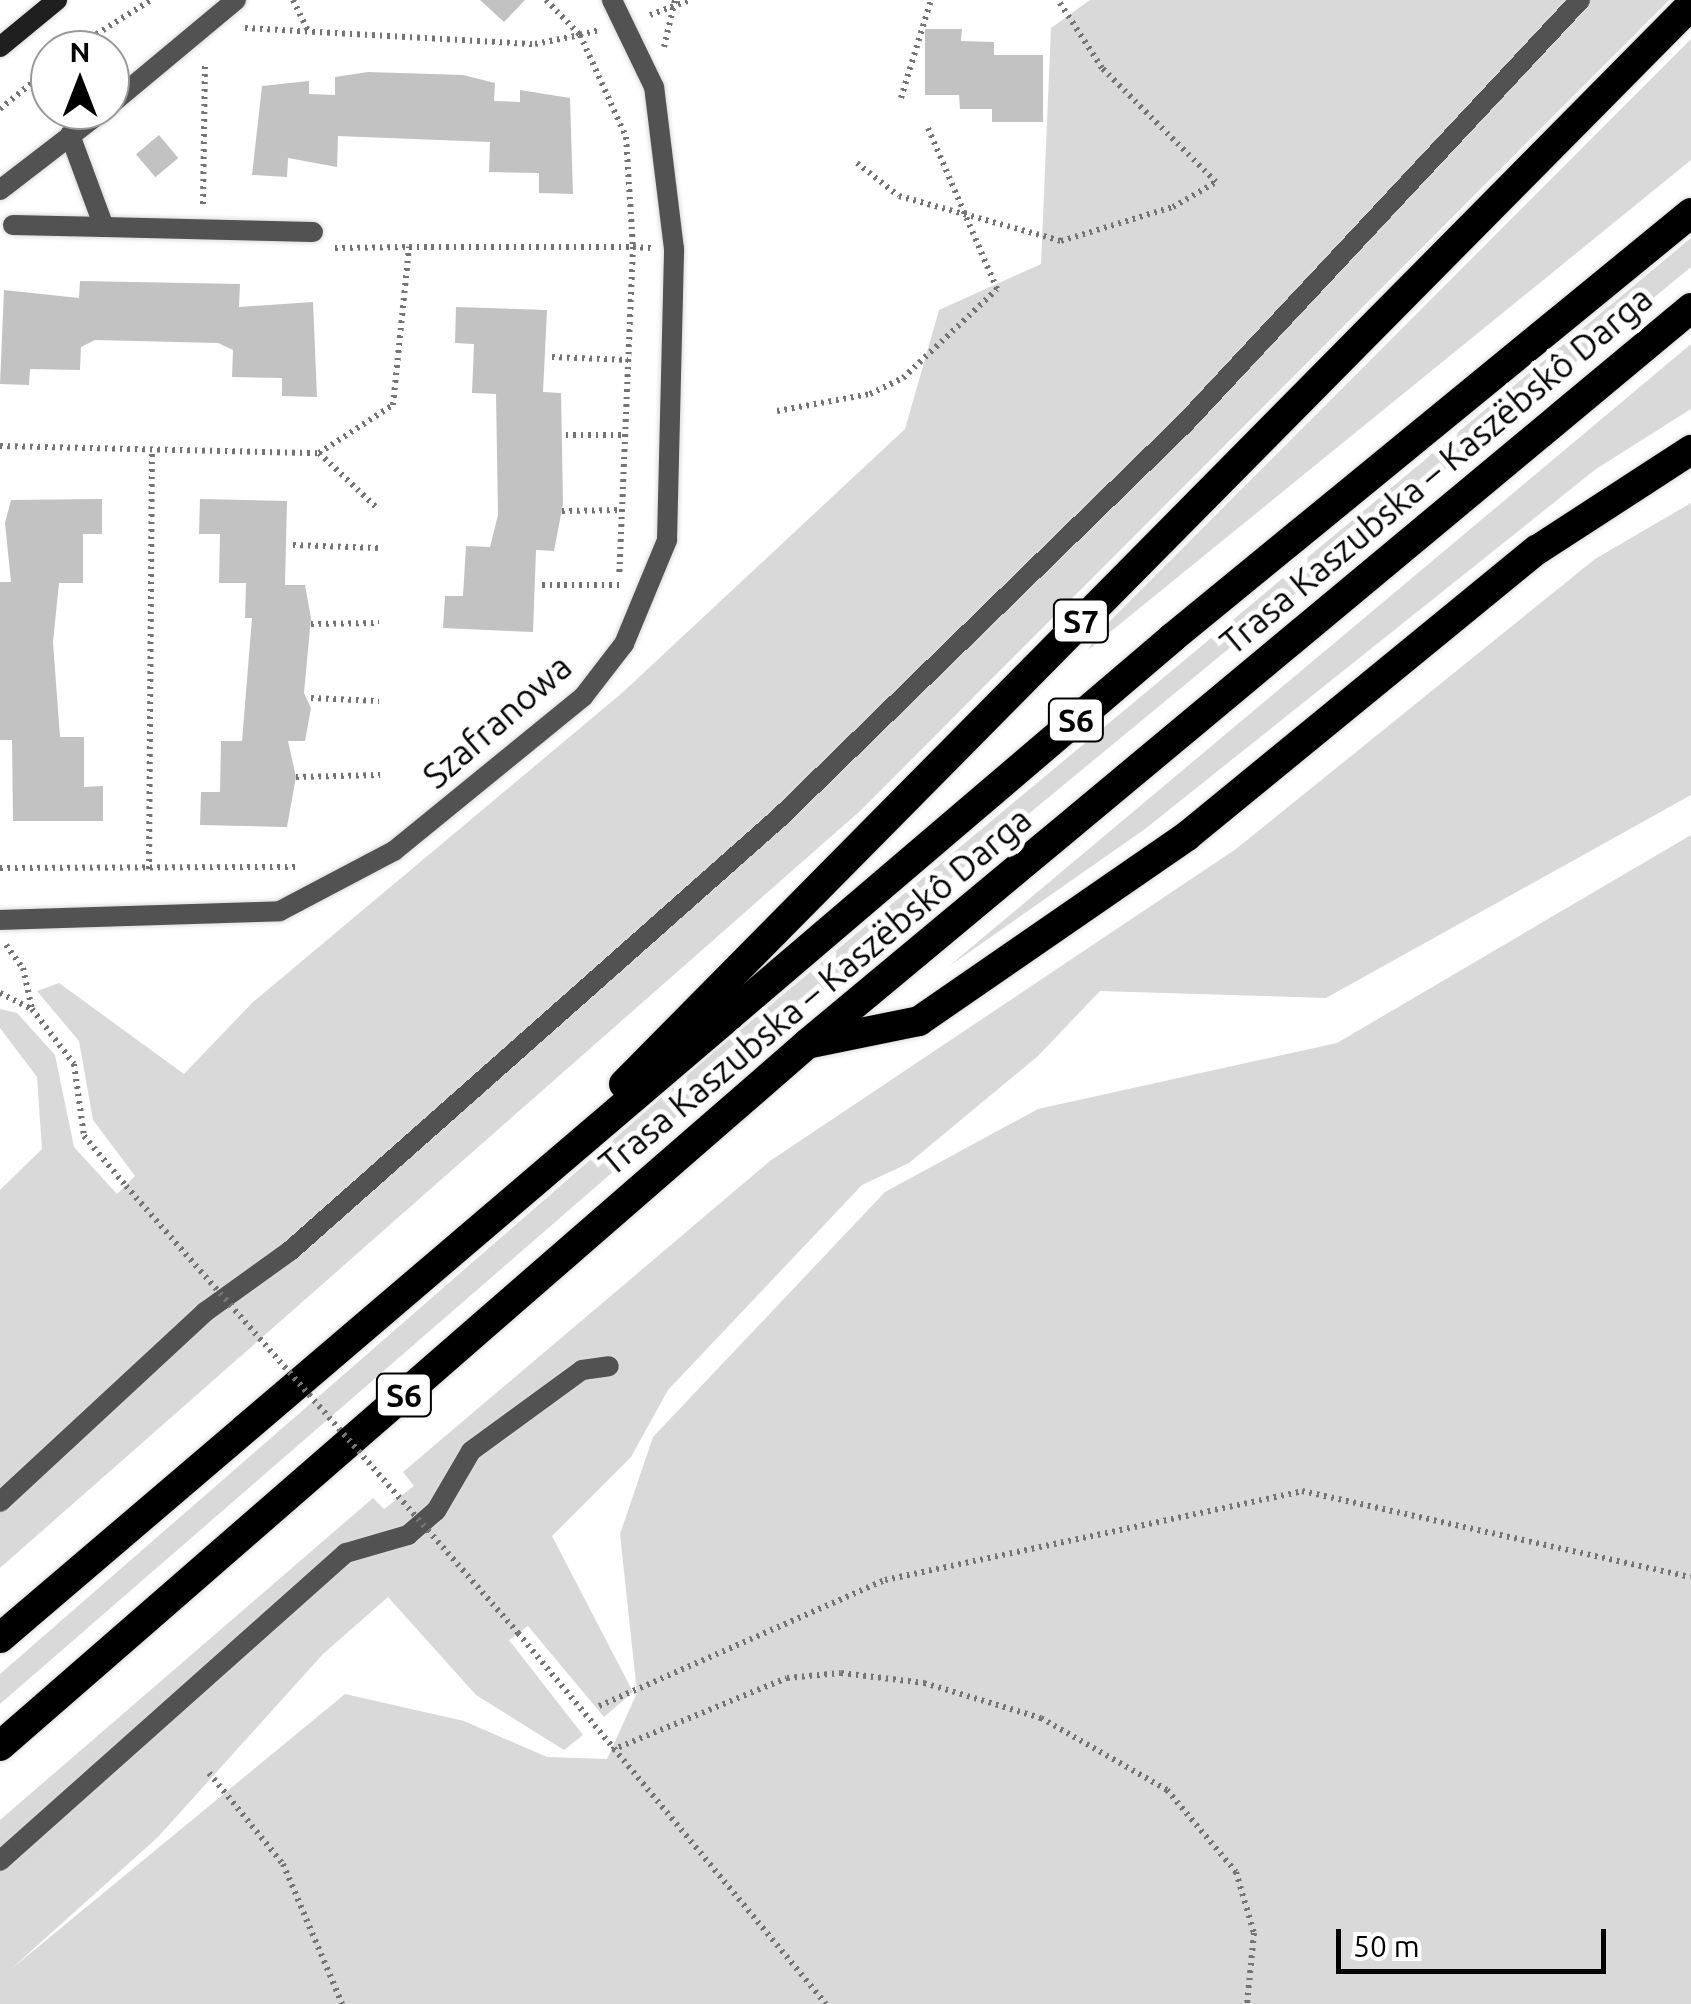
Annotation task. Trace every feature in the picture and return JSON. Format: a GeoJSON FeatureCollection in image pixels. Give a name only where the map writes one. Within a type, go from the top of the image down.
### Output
{"type":"FeatureCollection","features":[{"type":"Feature","properties":{"kind":"highway","name":"S7"},"geometry":{"type":"LineString","coordinates":[[472,1238],[1691,6]]}},
{"type":"Feature","properties":{"kind":"highway","name":"Trasa Kaszubska – Kaszëbskô Darga"},"geometry":{"type":"LineString","coordinates":[[0,1638],[1172,638],[1691,213]]}},
{"type":"Feature","properties":{"kind":"highway","name":"Trasa Kaszubska – Kaszëbskô Darga"},"geometry":{"type":"LineString","coordinates":[[0,1746],[808,1044],[1691,308]]}},
{"type":"Feature","properties":{"kind":"highway","name":"S6"},"geometry":{"type":"LineString","coordinates":[[808,1044],[918,1021],[1187,836],[1537,550],[1691,450]]}},
{"type":"Feature","properties":{"kind":"street"},"geometry":{"type":"LineString","coordinates":[[0,47],[57,0]]}},
{"type":"Feature","properties":{"kind":"street"},"geometry":{"type":"LineString","coordinates":[[130,90],[209,30],[236,0]]}},
{"type":"Feature","properties":{"kind":"street","name":"Szafranowa"},"geometry":{"type":"LineString","coordinates":[[0,920],[280,911],[394,851],[584,697],[632,630],[667,540],[674,249],[654,87],[612,0]]}},
{"type":"Feature","properties":{"kind":"street"},"geometry":{"type":"LineString","coordinates":[[0,1502],[204,1312],[290,1251],[780,817],[1185,422],[1580,0]]}},
{"type":"Feature","properties":{"kind":"street"},"geometry":{"type":"LineString","coordinates":[[0,190],[77,130]]}},
{"type":"Feature","properties":{"kind":"street"},"geometry":{"type":"LineString","coordinates":[[70,135],[104,228]]}},
{"type":"Feature","properties":{"kind":"street"},"geometry":{"type":"LineString","coordinates":[[13,225],[314,232]]}},
{"type":"Feature","properties":{"kind":"street"},"geometry":{"type":"LineString","coordinates":[[0,1861],[346,1553],[408,1535],[436,1511],[471,1451],[582,1370],[608,1366]]}},
{"type":"Feature","properties":{"kind":"path"},"geometry":{"type":"LineString","coordinates":[[103,30],[152,0]]}},
{"type":"Feature","properties":{"kind":"path"},"geometry":{"type":"LineString","coordinates":[[293,0],[308,32]]}},
{"type":"Feature","properties":{"kind":"path"},"geometry":{"type":"LineString","coordinates":[[546,0],[580,35],[626,137],[633,247],[619,585],[614,598]]}},
{"type":"Feature","properties":{"kind":"path"},"geometry":{"type":"LineString","coordinates":[[901,98],[931,0]]}},
{"type":"Feature","properties":{"kind":"path"},"geometry":{"type":"LineString","coordinates":[[856,163],[899,196],[971,222],[1060,241],[1173,207],[1216,182],[1102,68],[1058,0]]}},
{"type":"Feature","properties":{"kind":"path"},"geometry":{"type":"LineString","coordinates":[[203,229],[209,30],[535,44],[580,35]]}},
{"type":"Feature","properties":{"kind":"path"},"geometry":{"type":"LineString","coordinates":[[0,109],[30,84]]}},
{"type":"Feature","properties":{"kind":"path"},"geometry":{"type":"LineString","coordinates":[[777,411],[870,394],[953,336],[996,289],[971,222],[928,128]]}},
{"type":"Feature","properties":{"kind":"path"},"geometry":{"type":"LineString","coordinates":[[314,232],[312,248],[674,249]]}},
{"type":"Feature","properties":{"kind":"path"},"geometry":{"type":"LineString","coordinates":[[0,446],[319,452],[393,405],[408,246]]}},
{"type":"Feature","properties":{"kind":"path"},"geometry":{"type":"LineString","coordinates":[[552,357],[628,360]]}},
{"type":"Feature","properties":{"kind":"path"},"geometry":{"type":"LineString","coordinates":[[566,434],[625,435]]}},
{"type":"Feature","properties":{"kind":"path"},"geometry":{"type":"LineString","coordinates":[[149,869],[152,450]]}},
{"type":"Feature","properties":{"kind":"path"},"geometry":{"type":"LineString","coordinates":[[319,452],[378,509]]}},
{"type":"Feature","properties":{"kind":"path"},"geometry":{"type":"LineString","coordinates":[[562,512],[622,510]]}},
{"type":"Feature","properties":{"kind":"path"},"geometry":{"type":"LineString","coordinates":[[293,545],[378,548]]}},
{"type":"Feature","properties":{"kind":"path"},"geometry":{"type":"LineString","coordinates":[[542,585],[619,585]]}},
{"type":"Feature","properties":{"kind":"path"},"geometry":{"type":"LineString","coordinates":[[311,624],[379,623]]}},
{"type":"Feature","properties":{"kind":"path"},"geometry":{"type":"LineString","coordinates":[[311,698],[380,700]]}},
{"type":"Feature","properties":{"kind":"path"},"geometry":{"type":"LineString","coordinates":[[296,777],[380,775]]}},
{"type":"Feature","properties":{"kind":"path"},"geometry":{"type":"LineString","coordinates":[[0,868],[306,866]]}},
{"type":"Feature","properties":{"kind":"path"},"geometry":{"type":"LineString","coordinates":[[0,937],[24,968],[32,1009]]}},
{"type":"Feature","properties":{"kind":"path"},"geometry":{"type":"LineString","coordinates":[[0,993],[32,1009],[74,1064],[84,1136],[518,1633],[826,2004]]}},
{"type":"Feature","properties":{"kind":"path"},"geometry":{"type":"LineString","coordinates":[[599,1706],[885,1580],[1302,1491],[1691,1577]]}},
{"type":"Feature","properties":{"kind":"path"},"geometry":{"type":"LineString","coordinates":[[612,1750],[787,1678],[840,1673],[924,1683],[1041,1718],[1167,1790],[1236,1872],[1254,1934],[1248,2004]]}},
{"type":"Feature","properties":{"kind":"path"},"geometry":{"type":"LineString","coordinates":[[209,1773],[282,1864],[342,2004]]}},
{"type":"Feature","properties":{"kind":"shaded area"},"geometry":{"type":"Polygon","coordinates":[[[1090,0],[1669,0],[860,811],[0,1568],[0,1190],[42,1149],[37,1077],[0,1028],[0,1009],[17,1013],[55,1055],[74,1147],[117,1194],[135,1176],[93,1120],[79,1041],[37,991],[59,983],[184,1074],[253,1002],[622,693],[905,429],[939,310],[1041,264],[1051,28],[1090,0]]]}},
{"type":"Feature","properties":{"kind":"shaded area"},"geometry":{"type":"Polygon","coordinates":[[[1691,39],[1691,160],[1088,650],[1098,633],[1691,39]]]}},
{"type":"Feature","properties":{"kind":"shaded area"},"geometry":{"type":"Polygon","coordinates":[[[1691,238],[1691,267],[963,868],[0,1704],[0,1674],[707,1058],[1691,238]]]}},
{"type":"Feature","properties":{"kind":"shaded area"},"geometry":{"type":"Polygon","coordinates":[[[1691,344],[1691,409],[1596,469],[1145,829],[948,967],[1691,344]]]}},
{"type":"Feature","properties":{"kind":"shaded area"},"geometry":{"type":"Polygon","coordinates":[[[1691,503],[1691,795],[1326,998],[1100,991],[1038,1056],[909,1163],[862,1185],[668,1390],[631,1457],[552,1536],[633,1692],[604,1717],[528,1626],[509,1640],[583,1735],[564,1750],[476,1695],[388,1597],[323,1654],[158,1837],[10,1970],[345,1694],[464,1721],[547,1757],[607,1759],[637,1693],[620,1534],[653,1437],[885,1192],[1038,1109],[1337,1043],[1691,835],[1691,2004],[0,2004],[0,1820],[373,1498],[384,1509],[414,1486],[403,1472],[770,1161],[1236,849],[1595,559],[1691,503]]]}},
{"type":"Feature","properties":{"kind":"building"},"geometry":{"type":"Polygon","coordinates":[[[480,0],[525,0],[504,22],[480,0]]]}},
{"type":"Feature","properties":{"kind":"building"},"geometry":{"type":"Polygon","coordinates":[[[925,29],[962,29],[961,41],[994,42],[994,55],[1043,55],[1043,122],[992,122],[992,109],[960,109],[959,95],[925,95],[925,29]]]}},
{"type":"Feature","properties":{"kind":"building"},"geometry":{"type":"Polygon","coordinates":[[[368,72],[463,75],[495,83],[494,101],[520,102],[520,90],[570,98],[573,194],[539,193],[539,173],[489,172],[490,142],[338,136],[337,167],[288,158],[287,177],[252,175],[262,86],[309,81],[309,94],[335,95],[335,77],[368,72]]]}},
{"type":"Feature","properties":{"kind":"building"},"geometry":{"type":"Polygon","coordinates":[[[159,135],[178,158],[155,177],[136,154],[159,135]]]}},
{"type":"Feature","properties":{"kind":"building"},"geometry":{"type":"Polygon","coordinates":[[[80,281],[240,284],[239,307],[313,302],[317,397],[282,396],[282,378],[232,377],[233,350],[218,343],[95,340],[81,347],[80,370],[30,369],[29,385],[0,384],[4,290],[79,298],[80,281]]]}},
{"type":"Feature","properties":{"kind":"building"},"geometry":{"type":"Polygon","coordinates":[[[456,307],[547,310],[543,392],[561,393],[563,504],[554,551],[536,550],[533,632],[443,628],[445,596],[463,596],[466,546],[490,547],[498,515],[496,394],[472,393],[474,344],[455,343],[456,307]]]}},
{"type":"Feature","properties":{"kind":"building"},"geometry":{"type":"Polygon","coordinates":[[[102,499],[102,534],[83,534],[83,583],[59,583],[53,642],[60,737],[84,737],[84,787],[103,786],[103,821],[13,821],[12,740],[0,740],[0,582],[11,582],[5,523],[11,500],[102,499]]]}},
{"type":"Feature","properties":{"kind":"building"},"geometry":{"type":"Polygon","coordinates":[[[200,499],[287,501],[285,585],[305,585],[311,618],[304,693],[311,708],[305,741],[288,741],[296,777],[287,827],[200,825],[201,792],[220,792],[221,741],[242,741],[252,618],[245,618],[246,583],[219,583],[220,534],[199,534],[200,499]]]}}]}
